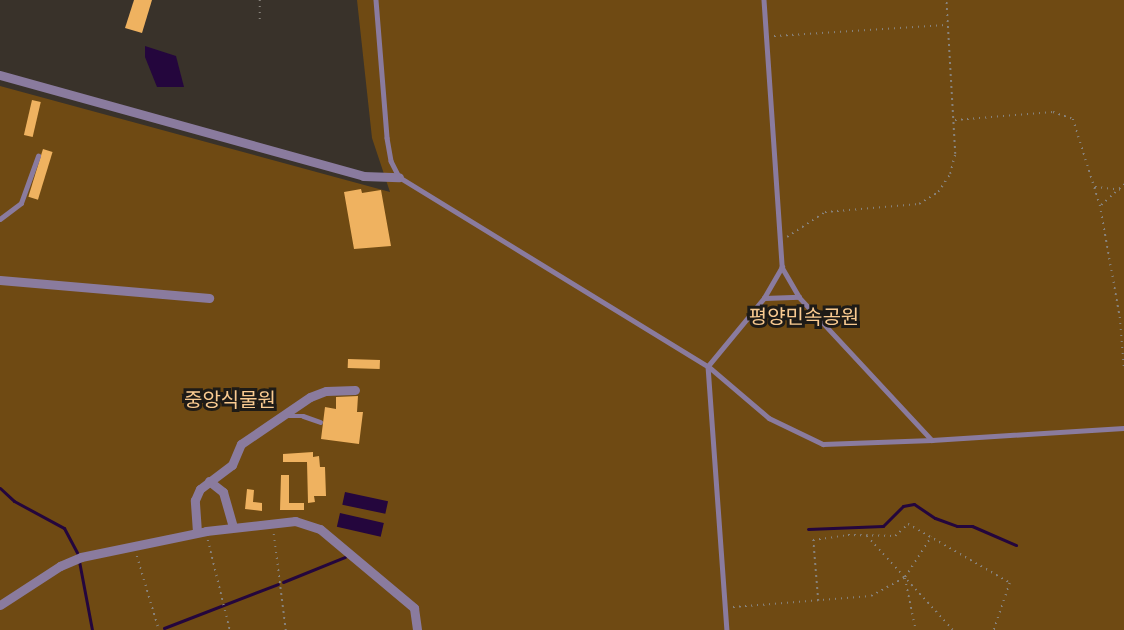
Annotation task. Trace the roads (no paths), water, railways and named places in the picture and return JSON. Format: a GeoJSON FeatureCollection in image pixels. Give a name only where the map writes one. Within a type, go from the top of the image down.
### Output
{"type":"FeatureCollection","features":[{"type":"Feature","properties":{"kind":"street"},"geometry":{"type":"LineString","coordinates":[[0,75],[363,176],[399,177]]}},
{"type":"Feature","properties":{"kind":"street"},"geometry":{"type":"LineString","coordinates":[[0,280],[209,298]]}},
{"type":"Feature","properties":{"kind":"street"},"geometry":{"type":"LineString","coordinates":[[202,532],[195,500],[209,481],[232,465],[241,444],[291,406],[326,390],[355,390]]}},
{"type":"Feature","properties":{"kind":"street"},"geometry":{"type":"LineString","coordinates":[[209,481],[223,492],[233,526]]}},
{"type":"Feature","properties":{"kind":"street"},"geometry":{"type":"LineString","coordinates":[[0,605],[70,561],[134,545],[233,526],[272,521],[304,522],[320,529],[414,608],[417,630]]}},
{"type":"Feature","properties":{"kind":"lane"},"geometry":{"type":"LineString","coordinates":[[376,0],[387,138],[391,161],[399,177],[708,366],[769,418],[823,444],[1124,428]]}},
{"type":"Feature","properties":{"kind":"lane"},"geometry":{"type":"LineString","coordinates":[[764,0],[782,267],[799,297],[932,440]]}},
{"type":"Feature","properties":{"kind":"lane"},"geometry":{"type":"LineString","coordinates":[[0,219],[21,203],[38,156]]}},
{"type":"Feature","properties":{"kind":"lane"},"geometry":{"type":"LineString","coordinates":[[727,630],[708,366],[764,298],[782,267]]}},
{"type":"Feature","properties":{"kind":"lane"},"geometry":{"type":"LineString","coordinates":[[764,298],[799,297]]}},
{"type":"Feature","properties":{"kind":"lane"},"geometry":{"type":"LineString","coordinates":[[277,418],[303,416],[320,422]]}},
{"type":"Feature","properties":{"kind":"waterway"},"geometry":{"type":"LineString","coordinates":[[0,488],[14,501],[64,528],[78,554]]}},
{"type":"Feature","properties":{"kind":"waterway"},"geometry":{"type":"LineString","coordinates":[[808,529],[883,526],[903,506],[914,504],[935,518],[957,526],[972,526],[1016,545]]}},
{"type":"Feature","properties":{"kind":"waterway"},"geometry":{"type":"LineString","coordinates":[[283,582],[345,557]]}},
{"type":"Feature","properties":{"kind":"waterway"},"geometry":{"type":"LineString","coordinates":[[79,561],[92,630]]}},
{"type":"Feature","properties":{"kind":"waterway"},"geometry":{"type":"LineString","coordinates":[[164,628],[278,584]]}},
{"type":"Feature","properties":{"kind":"park label","name":"평양민속공원"},"geometry":{"type":"Point","coordinates":[804,316]}},
{"type":"Feature","properties":{"kind":"park label","name":"중앙식물원"},"geometry":{"type":"Point","coordinates":[230,399]}}]}
